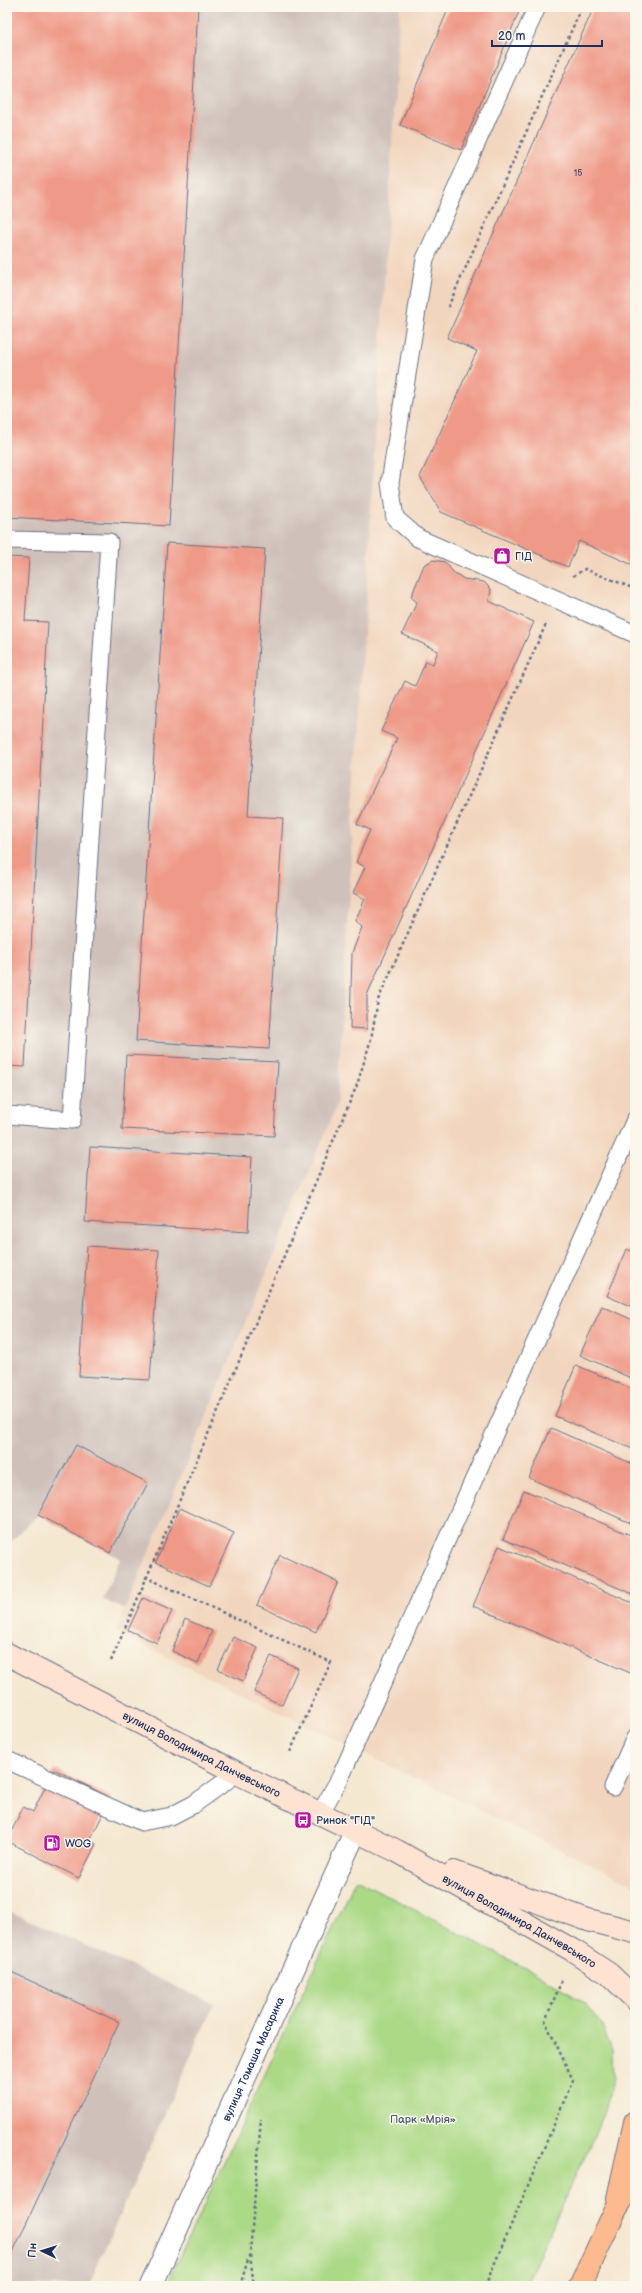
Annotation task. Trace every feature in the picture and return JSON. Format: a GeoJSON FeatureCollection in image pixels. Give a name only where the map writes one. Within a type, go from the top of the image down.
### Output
{"type":"FeatureCollection","features":[{"type":"Feature","properties":{"kind":"main road"},"geometry":{"type":"LineString","coordinates":[[616,2209],[635,2122]]}},
{"type":"Feature","properties":{"kind":"main road"},"geometry":{"type":"LineString","coordinates":[[580,2286],[616,2209],[635,2180]]}},
{"type":"Feature","properties":{"kind":"street","name":"вулиця Володимира Данчевського"},"geometry":{"type":"LineString","coordinates":[[7,1654],[237,1773],[355,1832],[397,1851],[588,1920],[635,1932]]}},
{"type":"Feature","properties":{"kind":"street","name":"вулиця Томаша Масарика"},"geometry":{"type":"LineString","coordinates":[[152,2286],[355,1832]]}},
{"type":"Feature","properties":{"kind":"street","name":"вулиця Володимира Данчевського"},"geometry":{"type":"LineString","coordinates":[[397,1851],[574,1951],[609,1974],[635,1999]]}},
{"type":"Feature","properties":{"kind":"lane"},"geometry":{"type":"LineString","coordinates":[[537,7],[425,259],[390,483],[395,518],[418,538],[635,634]]}},
{"type":"Feature","properties":{"kind":"lane"},"geometry":{"type":"LineString","coordinates":[[7,540],[109,542],[72,1120],[7,1115]]}},
{"type":"Feature","properties":{"kind":"lane"},"geometry":{"type":"LineString","coordinates":[[320,1814],[340,1778],[635,1120]]}},
{"type":"Feature","properties":{"kind":"lane"},"geometry":{"type":"LineString","coordinates":[[613,1787],[635,1738]]}},
{"type":"Feature","properties":{"kind":"lane"},"geometry":{"type":"LineString","coordinates":[[7,1760],[142,1822],[171,1816],[194,1804],[237,1773]]}},
{"type":"Feature","properties":{"kind":"path"},"geometry":{"type":"LineString","coordinates":[[444,314],[582,7]]}},
{"type":"Feature","properties":{"kind":"path"},"geometry":{"type":"LineString","coordinates":[[111,1661],[216,1418],[356,1085],[371,1039],[378,1000],[566,580],[585,569],[635,589]]}},
{"type":"Feature","properties":{"kind":"path"},"geometry":{"type":"LineString","coordinates":[[146,1577],[331,1662],[290,1752]]}},
{"type":"Feature","properties":{"kind":"path"},"geometry":{"type":"LineString","coordinates":[[485,2286],[573,2080],[545,2021],[574,1951]]}},
{"type":"Feature","properties":{"kind":"path"},"geometry":{"type":"LineString","coordinates":[[245,2078],[261,2121],[250,2253],[254,2286]]}},
{"type":"Feature","properties":{"kind":"path"},"geometry":{"type":"LineString","coordinates":[[240,2286],[250,2253]]}},
{"type":"Feature","properties":{"kind":"shaded area"},"geometry":{"type":"Polygon","coordinates":[[[7,7],[400,7],[337,1105],[125,1610],[103,1599],[120,1559],[110,1553],[38,1515],[7,1545],[7,7]]]}},
{"type":"Feature","properties":{"kind":"shaded area","name":"ГІД"},"geometry":{"type":"Polygon","coordinates":[[[400,7],[635,7],[635,1886],[116,1632],[337,1105],[400,7]]]}},
{"type":"Feature","properties":{"kind":"shaded area"},"geometry":{"type":"Polygon","coordinates":[[[7,1910],[214,2004],[88,2286],[7,2286],[7,1910]]]}},
{"type":"Feature","properties":{"kind":"green space","name":"Парк «Мрія»"},"geometry":{"type":"Polygon","coordinates":[[[356,1879],[546,1979],[585,2003],[601,2024],[612,2050],[613,2078],[605,2112],[525,2286],[166,2286],[356,1879]]]}},
{"type":"Feature","properties":{"kind":"building"},"geometry":{"type":"Polygon","coordinates":[[[7,7],[198,7],[169,526],[7,517],[7,7]]]}},
{"type":"Feature","properties":{"kind":"building"},"geometry":{"type":"Polygon","coordinates":[[[449,7],[521,7],[461,150],[400,125],[449,7]]]}},
{"type":"Feature","properties":{"kind":"building"},"geometry":{"type":"Polygon","coordinates":[[[594,7],[635,7],[635,566],[579,541],[568,567],[441,512],[420,477],[477,351],[447,338],[594,7]]]}},
{"type":"Feature","properties":{"kind":"building"},"geometry":{"type":"Polygon","coordinates":[[[167,543],[265,549],[248,816],[283,818],[269,1049],[136,1041],[167,543]]]}},
{"type":"Feature","properties":{"kind":"building"},"geometry":{"type":"Polygon","coordinates":[[[7,557],[29,558],[25,621],[48,622],[25,1067],[7,1066],[7,557]]]}},
{"type":"Feature","properties":{"kind":"building"},"geometry":{"type":"Polygon","coordinates":[[[433,560],[445,562],[453,572],[464,579],[484,582],[491,589],[489,601],[534,622],[367,995],[367,1029],[350,1028],[352,953],[362,927],[355,921],[365,899],[353,893],[365,867],[356,862],[370,830],[357,824],[397,738],[381,731],[405,681],[415,686],[426,661],[433,664],[438,651],[402,634],[417,602],[411,597],[424,565],[433,560]]]}},
{"type":"Feature","properties":{"kind":"building"},"geometry":{"type":"Polygon","coordinates":[[[126,1055],[278,1062],[274,1136],[122,1129],[126,1055]]]}},
{"type":"Feature","properties":{"kind":"building"},"geometry":{"type":"Polygon","coordinates":[[[90,1147],[252,1157],[248,1232],[85,1222],[90,1147]]]}},
{"type":"Feature","properties":{"kind":"building"},"geometry":{"type":"Polygon","coordinates":[[[87,1246],[159,1250],[150,1380],[79,1376],[87,1246]]]}},
{"type":"Feature","properties":{"kind":"building"},"geometry":{"type":"Polygon","coordinates":[[[627,1249],[635,1253],[635,1308],[607,1296],[627,1249]]]}},
{"type":"Feature","properties":{"kind":"building"},"geometry":{"type":"Polygon","coordinates":[[[602,1306],[635,1321],[635,1380],[580,1355],[602,1306]]]}},
{"type":"Feature","properties":{"kind":"building"},"geometry":{"type":"Polygon","coordinates":[[[576,1365],[635,1390],[635,1450],[555,1416],[576,1365]]]}},
{"type":"Feature","properties":{"kind":"building"},"geometry":{"type":"Polygon","coordinates":[[[551,1428],[635,1465],[635,1525],[529,1478],[551,1428]]]}},
{"type":"Feature","properties":{"kind":"building"},"geometry":{"type":"Polygon","coordinates":[[[76,1445],[148,1483],[110,1553],[38,1515],[76,1445]]]}},
{"type":"Feature","properties":{"kind":"building"},"geometry":{"type":"Polygon","coordinates":[[[524,1490],[635,1537],[635,1595],[503,1539],[524,1490]]]}},
{"type":"Feature","properties":{"kind":"building"},"geometry":{"type":"Polygon","coordinates":[[[180,1508],[234,1533],[209,1586],[156,1562],[180,1508]]]}},
{"type":"Feature","properties":{"kind":"building"},"geometry":{"type":"Polygon","coordinates":[[[499,1546],[635,1604],[635,1675],[473,1606],[499,1546]]]}},
{"type":"Feature","properties":{"kind":"building"},"geometry":{"type":"Polygon","coordinates":[[[280,1555],[338,1582],[316,1632],[257,1605],[280,1555]]]}},
{"type":"Feature","properties":{"kind":"building"},"geometry":{"type":"Polygon","coordinates":[[[143,1598],[172,1611],[157,1643],[128,1630],[143,1598]]]}},
{"type":"Feature","properties":{"kind":"building"},"geometry":{"type":"Polygon","coordinates":[[[185,1619],[212,1631],[198,1663],[172,1651],[185,1619]]]}},
{"type":"Feature","properties":{"kind":"building"},"geometry":{"type":"Polygon","coordinates":[[[233,1637],[258,1648],[243,1681],[218,1669],[233,1637]]]}},
{"type":"Feature","properties":{"kind":"building"},"geometry":{"type":"Polygon","coordinates":[[[271,1656],[298,1668],[282,1705],[254,1692],[271,1656]]]}},
{"type":"Feature","properties":{"kind":"building"},"geometry":{"type":"Polygon","coordinates":[[[54,1769],[111,1798],[90,1840],[96,1844],[79,1878],[7,1841],[23,1807],[33,1812],[54,1769]]]}},
{"type":"Feature","properties":{"kind":"building"},"geometry":{"type":"Polygon","coordinates":[[[7,1970],[119,2022],[7,2265],[7,1970]]]}},
{"type":"Feature","properties":{"kind":"place","name":"ГІД"},"geometry":{"type":"Point","coordinates":[502,556]}},
{"type":"Feature","properties":{"kind":"place","name":"Ринок \"ГІД\""},"geometry":{"type":"Point","coordinates":[303,1820]}},
{"type":"Feature","properties":{"kind":"place","name":"WOG"},"geometry":{"type":"Point","coordinates":[52,1843]}}]}
